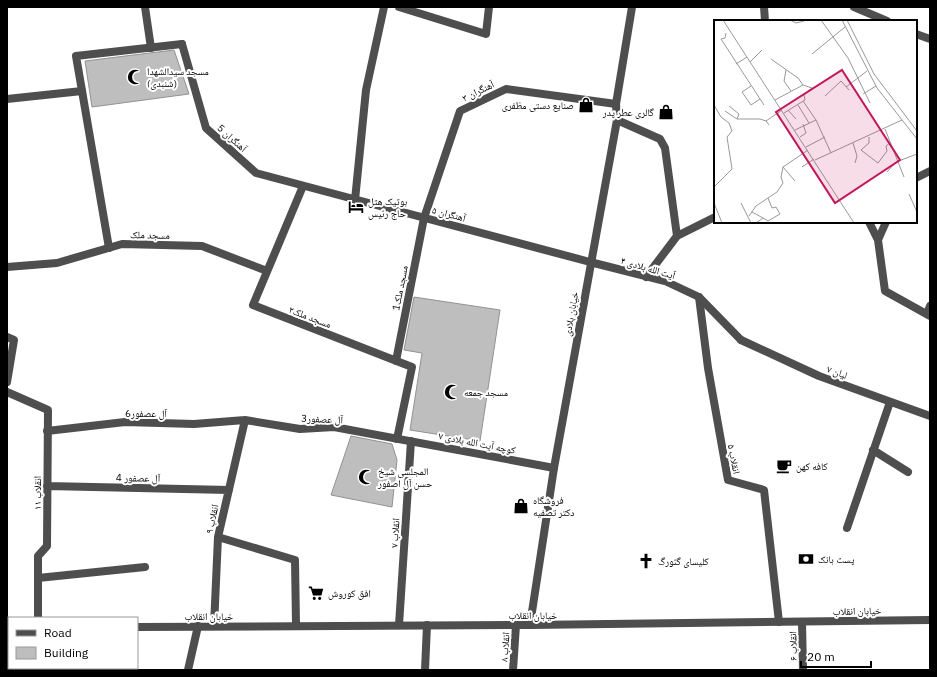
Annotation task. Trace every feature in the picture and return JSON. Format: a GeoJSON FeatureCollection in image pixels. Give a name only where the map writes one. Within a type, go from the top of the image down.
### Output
{"type":"FeatureCollection","features":[{"type":"Feature","properties":{"kind":"street"},"geometry":{"type":"LineString","coordinates":[[109,248],[76,56],[151,48],[145,7]]}},
{"type":"Feature","properties":{"kind":"street"},"geometry":{"type":"LineString","coordinates":[[355,200],[366,90],[384,7]]}},
{"type":"Feature","properties":{"kind":"street"},"geometry":{"type":"LineString","coordinates":[[399,7],[486,34],[490,7]]}},
{"type":"Feature","properties":{"kind":"street","name":"خیابان بلادی"},"geometry":{"type":"LineString","coordinates":[[530,625],[554,468],[590,262],[617,120],[616,104],[632,7]]}},
{"type":"Feature","properties":{"kind":"street"},"geometry":{"type":"LineString","coordinates":[[764,7],[765,20]]}},
{"type":"Feature","properties":{"kind":"street"},"geometry":{"type":"LineString","coordinates":[[854,7],[885,20]]}},
{"type":"Feature","properties":{"kind":"street"},"geometry":{"type":"LineString","coordinates":[[917,34],[930,40]]}},
{"type":"Feature","properties":{"kind":"street","name":"آهنگران 5"},"geometry":{"type":"LineString","coordinates":[[151,48],[182,44],[206,128],[256,173],[303,186]]}},
{"type":"Feature","properties":{"kind":"street","name":"آهنگران ۳"},"geometry":{"type":"LineString","coordinates":[[424,218],[460,111],[506,88],[616,104]]}},
{"type":"Feature","properties":{"kind":"street"},"geometry":{"type":"LineString","coordinates":[[7,98],[82,91]]}},
{"type":"Feature","properties":{"kind":"street"},"geometry":{"type":"LineString","coordinates":[[617,120],[660,139],[666,148],[677,236]]}},
{"type":"Feature","properties":{"kind":"street"},"geometry":{"type":"LineString","coordinates":[[917,178],[930,171]]}},
{"type":"Feature","properties":{"kind":"street","name":"آهنگران ۵"},"geometry":{"type":"LineString","coordinates":[[303,186],[590,262]]}},
{"type":"Feature","properties":{"kind":"street","name":"مسجد ملک۲"},"geometry":{"type":"LineString","coordinates":[[303,186],[253,305],[412,367],[397,439]]}},
{"type":"Feature","properties":{"kind":"street","name":"مسجد ملک1"},"geometry":{"type":"LineString","coordinates":[[396,361],[424,218]]}},
{"type":"Feature","properties":{"kind":"street"},"geometry":{"type":"LineString","coordinates":[[646,277],[677,236],[714,218]]}},
{"type":"Feature","properties":{"kind":"street"},"geometry":{"type":"LineString","coordinates":[[870,223],[878,240],[885,291],[928,315],[930,306]]}},
{"type":"Feature","properties":{"kind":"street"},"geometry":{"type":"LineString","coordinates":[[878,240],[886,223]]}},
{"type":"Feature","properties":{"kind":"street","name":"مسجد ملک"},"geometry":{"type":"LineString","coordinates":[[7,268],[57,263],[122,244],[202,246],[267,271]]}},
{"type":"Feature","properties":{"kind":"street","name":"آیت الله بلادی ۴"},"geometry":{"type":"LineString","coordinates":[[590,262],[665,281],[699,297]]}},
{"type":"Feature","properties":{"kind":"street","name":"لیان ۷"},"geometry":{"type":"LineString","coordinates":[[699,297],[741,340],[819,376],[930,416]]}},
{"type":"Feature","properties":{"kind":"street","name":"انقلاب ۵"},"geometry":{"type":"LineString","coordinates":[[699,297],[708,368],[728,480],[764,490],[779,622]]}},
{"type":"Feature","properties":{"kind":"street"},"geometry":{"type":"LineString","coordinates":[[7,337],[14,340],[7,382]]}},
{"type":"Feature","properties":{"kind":"street","name":"انقلاب ۱۱"},"geometry":{"type":"LineString","coordinates":[[7,392],[48,410],[47,546],[38,556],[38,617]]}},
{"type":"Feature","properties":{"kind":"street"},"geometry":{"type":"LineString","coordinates":[[847,528],[890,402]]}},
{"type":"Feature","properties":{"kind":"street","name":"آل عصفور3"},"geometry":{"type":"LineString","coordinates":[[245,420],[300,429],[334,427],[397,439]]}},
{"type":"Feature","properties":{"kind":"street","name":"آل عصفور6"},"geometry":{"type":"LineString","coordinates":[[47,431],[125,422],[194,424],[245,420]]}},
{"type":"Feature","properties":{"kind":"street","name":"انقلاب ۹"},"geometry":{"type":"LineString","coordinates":[[214,626],[218,537],[245,420]]}},
{"type":"Feature","properties":{"kind":"street","name":"کوچه آیت الله بلادی ۷"},"geometry":{"type":"LineString","coordinates":[[397,439],[554,468]]}},
{"type":"Feature","properties":{"kind":"street","name":"انقلاب ۷"},"geometry":{"type":"LineString","coordinates":[[399,625],[411,441]]}},
{"type":"Feature","properties":{"kind":"street"},"geometry":{"type":"LineString","coordinates":[[873,450],[908,472]]}},
{"type":"Feature","properties":{"kind":"street","name":"آل عصفور 4"},"geometry":{"type":"LineString","coordinates":[[47,486],[229,490]]}},
{"type":"Feature","properties":{"kind":"street"},"geometry":{"type":"LineString","coordinates":[[218,537],[295,560],[296,626]]}},
{"type":"Feature","properties":{"kind":"street"},"geometry":{"type":"LineString","coordinates":[[38,578],[145,567]]}},
{"type":"Feature","properties":{"kind":"street","name":"خیابان انقلاب"},"geometry":{"type":"LineString","coordinates":[[138,627],[530,625],[930,620]]}},
{"type":"Feature","properties":{"kind":"street","name":"انقلاب ۶"},"geometry":{"type":"LineString","coordinates":[[802,622],[803,670]]}},
{"type":"Feature","properties":{"kind":"street"},"geometry":{"type":"LineString","coordinates":[[425,670],[427,625]]}},
{"type":"Feature","properties":{"kind":"street","name":"انقلاب ۸"},"geometry":{"type":"LineString","coordinates":[[514,670],[516,625]]}},
{"type":"Feature","properties":{"kind":"street"},"geometry":{"type":"LineString","coordinates":[[188,670],[198,626]]}},
{"type":"Feature","properties":{"kind":"building","name":"مسجد سیدالشهدا (شنبدی)"},"geometry":{"type":"Polygon","coordinates":[[[174,50],[189,94],[92,107],[85,61],[174,50]]]}},
{"type":"Feature","properties":{"kind":"building","name":"مسجد جمعه"},"geometry":{"type":"Polygon","coordinates":[[[414,297],[500,310],[480,441],[410,430],[422,353],[404,350],[414,297]]]}},
{"type":"Feature","properties":{"kind":"building","name":"المجلسی شیخ حسن آل اصفور"},"geometry":{"type":"Polygon","coordinates":[[[351,436],[392,444],[397,460],[392,507],[331,495],[351,436]]]}},
{"type":"Feature","properties":{"kind":"place","name":"مسجد سیدالشهدا (شنبدی)"},"geometry":{"type":"Point","coordinates":[135,77]}},
{"type":"Feature","properties":{"kind":"place","name":"صنایع دستی مظفری"},"geometry":{"type":"Point","coordinates":[586,105]}},
{"type":"Feature","properties":{"kind":"place","name":"گالری عطر پدر"},"geometry":{"type":"Point","coordinates":[666,112]}},
{"type":"Feature","properties":{"kind":"place","name":"بوتیک هتل حاج رئیس"},"geometry":{"type":"Point","coordinates":[356,207]}},
{"type":"Feature","properties":{"kind":"place","name":"مسجد جمعه"},"geometry":{"type":"Point","coordinates":[452,392]}},
{"type":"Feature","properties":{"kind":"place","name":"کافه کهن"},"geometry":{"type":"Point","coordinates":[784,466]}},
{"type":"Feature","properties":{"kind":"place","name":"المجلسی شیخ حسن آل اصفور"},"geometry":{"type":"Point","coordinates":[366,477]}},
{"type":"Feature","properties":{"kind":"place","name":"فروشگاه دکتر تصفیه"},"geometry":{"type":"Point","coordinates":[521,506]}},
{"type":"Feature","properties":{"kind":"place","name":"پست بانک"},"geometry":{"type":"Point","coordinates":[806,559]}},
{"type":"Feature","properties":{"kind":"place","name":"کلیسای گئورگ"},"geometry":{"type":"Point","coordinates":[646,561]}},
{"type":"Feature","properties":{"kind":"place","name":"افق کوروش"},"geometry":{"type":"Point","coordinates":[316,593]}}]}
